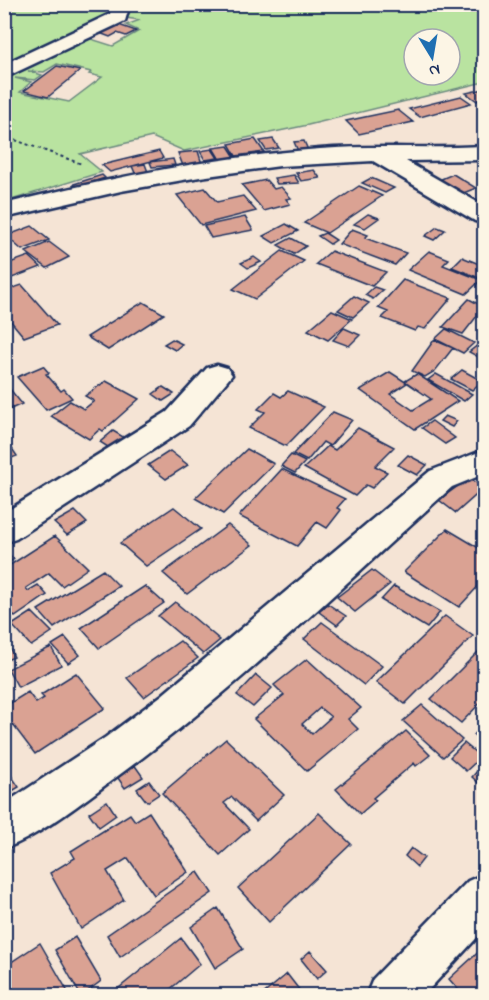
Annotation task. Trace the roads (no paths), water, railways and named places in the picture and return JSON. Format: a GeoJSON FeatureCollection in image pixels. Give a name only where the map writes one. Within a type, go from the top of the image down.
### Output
{"type":"FeatureCollection","features":[{"type":"Feature","properties":{"kind":"street"},"geometry":{"type":"LineString","coordinates":[[4,72],[119,16],[121,4]]}},
{"type":"Feature","properties":{"kind":"street"},"geometry":{"type":"LineString","coordinates":[[4,211],[79,191],[151,176],[318,156],[375,153],[484,153]]}},
{"type":"Feature","properties":{"kind":"street"},"geometry":{"type":"LineString","coordinates":[[375,153],[484,216]]}},
{"type":"Feature","properties":{"kind":"street"},"geometry":{"type":"LineString","coordinates":[[4,530],[178,419],[217,375]]}},
{"type":"Feature","properties":{"kind":"street"},"geometry":{"type":"LineString","coordinates":[[4,828],[52,800],[184,701],[441,479],[484,461]]}},
{"type":"Feature","properties":{"kind":"street"},"geometry":{"type":"LineString","coordinates":[[390,996],[484,897]]}}]}
